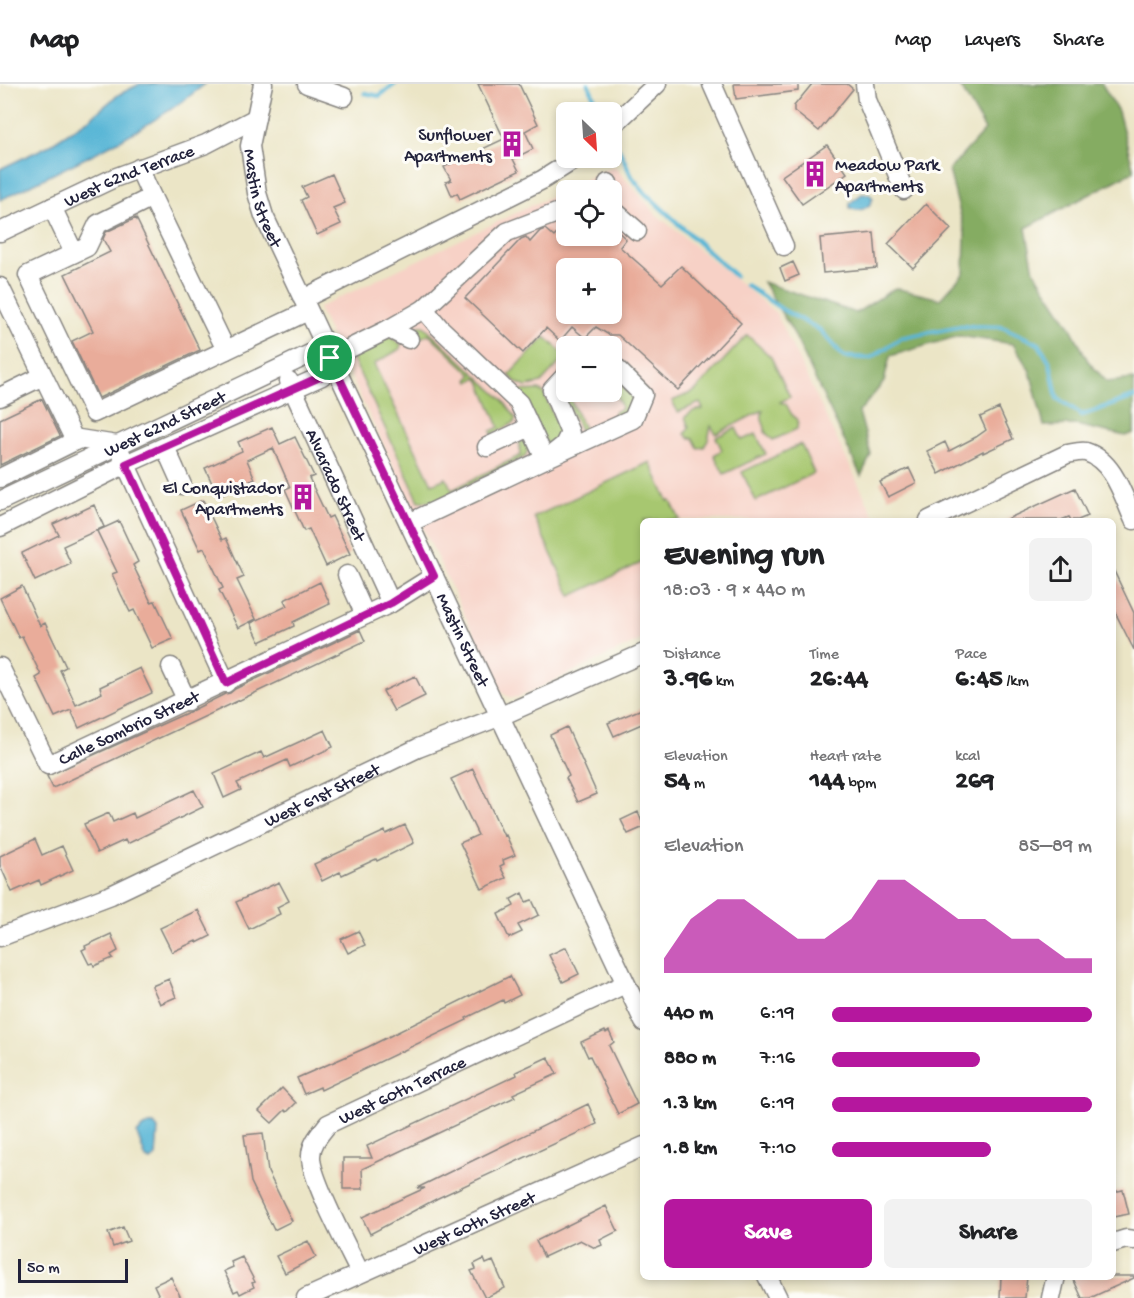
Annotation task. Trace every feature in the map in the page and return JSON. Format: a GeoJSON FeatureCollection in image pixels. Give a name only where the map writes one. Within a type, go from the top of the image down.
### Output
{"type":"FeatureCollection","features":[{"type":"Feature","properties":{"kind":"street","name":"Mastin Street"},"geometry":{"type":"LineString","coordinates":[[263,84],[250,146],[257,193],[275,241],[640,1012]]}},
{"type":"Feature","properties":{"kind":"street"},"geometry":{"type":"LineString","coordinates":[[307,84],[344,96]]}},
{"type":"Feature","properties":{"kind":"street"},"geometry":{"type":"LineString","coordinates":[[622,117],[657,84]]}},
{"type":"Feature","properties":{"kind":"street"},"geometry":{"type":"LineString","coordinates":[[712,84],[784,246]]}},
{"type":"Feature","properties":{"kind":"street"},"geometry":{"type":"LineString","coordinates":[[865,84],[867,100],[904,190]]}},
{"type":"Feature","properties":{"kind":"street","name":"West 62nd Terrace"},"geometry":{"type":"LineString","coordinates":[[0,232],[139,168],[206,144],[256,118]]}},
{"type":"Feature","properties":{"kind":"street"},"geometry":{"type":"LineString","coordinates":[[139,168],[226,350]]}},
{"type":"Feature","properties":{"kind":"street"},"geometry":{"type":"LineString","coordinates":[[152,197],[98,224],[87,247],[28,275],[94,413],[226,350],[561,168]]}},
{"type":"Feature","properties":{"kind":"street"},"geometry":{"type":"LineString","coordinates":[[52,207],[74,253]]}},
{"type":"Feature","properties":{"kind":"street"},"geometry":{"type":"LineString","coordinates":[[0,527],[126,464],[322,376],[330,358],[424,309],[507,232],[556,212]]}},
{"type":"Feature","properties":{"kind":"street"},"geometry":{"type":"LineString","coordinates":[[622,218],[637,231]]}},
{"type":"Feature","properties":{"kind":"street"},"geometry":{"type":"LineString","coordinates":[[0,287],[75,441]]}},
{"type":"Feature","properties":{"kind":"street"},"geometry":{"type":"LineString","coordinates":[[424,309],[438,327],[519,403],[545,459]]}},
{"type":"Feature","properties":{"kind":"street"},"geometry":{"type":"LineString","coordinates":[[389,329],[409,339]]}},
{"type":"Feature","properties":{"kind":"street","name":"West 62nd Street"},"geometry":{"type":"LineString","coordinates":[[0,501],[310,354],[330,358]]}},
{"type":"Feature","properties":{"kind":"street","name":"Alvarado Street"},"geometry":{"type":"LineString","coordinates":[[283,367],[391,603]]}},
{"type":"Feature","properties":{"kind":"street"},"geometry":{"type":"LineString","coordinates":[[409,523],[633,418],[643,395],[622,374]]}},
{"type":"Feature","properties":{"kind":"street"},"geometry":{"type":"LineString","coordinates":[[0,397],[43,376]]}},
{"type":"Feature","properties":{"kind":"street"},"geometry":{"type":"LineString","coordinates":[[556,386],[552,390],[556,400]]}},
{"type":"Feature","properties":{"kind":"street"},"geometry":{"type":"LineString","coordinates":[[545,459],[564,445],[570,434],[557,402]]}},
{"type":"Feature","properties":{"kind":"street"},"geometry":{"type":"LineString","coordinates":[[487,447],[530,427]]}},
{"type":"Feature","properties":{"kind":"street"},"geometry":{"type":"LineString","coordinates":[[0,477],[79,439],[117,445],[226,683]]}},
{"type":"Feature","properties":{"kind":"street"},"geometry":{"type":"LineString","coordinates":[[165,447],[182,484]]}},
{"type":"Feature","properties":{"kind":"street"},"geometry":{"type":"LineString","coordinates":[[933,518],[1067,454],[1083,452],[1099,459],[1111,471],[1134,520]]}},
{"type":"Feature","properties":{"kind":"street"},"geometry":{"type":"LineString","coordinates":[[347,575],[365,615]]}},
{"type":"Feature","properties":{"kind":"street","name":"Calle Sombrio Street"},"geometry":{"type":"LineString","coordinates":[[0,667],[48,765],[188,701],[391,603],[434,576]]}},
{"type":"Feature","properties":{"kind":"street","name":"West 61st Street"},"geometry":{"type":"LineString","coordinates":[[0,937],[111,895],[418,748],[501,716],[640,655]]}},
{"type":"Feature","properties":{"kind":"street"},"geometry":{"type":"LineString","coordinates":[[171,667],[188,701]]}},
{"type":"Feature","properties":{"kind":"street","name":"West 60th Terrace"},"geometry":{"type":"LineString","coordinates":[[360,1273],[315,1177],[311,1156],[316,1139],[328,1124],[626,984]]}},
{"type":"Feature","properties":{"kind":"street","name":"West 60th Street"},"geometry":{"type":"LineString","coordinates":[[306,1298],[640,1148]]}},
{"type":"Feature","properties":{"kind":"street"},"geometry":{"type":"LineString","coordinates":[[1116,1242],[1126,1239],[1134,1240]]}},
{"type":"Feature","properties":{"kind":"street"},"geometry":{"type":"LineString","coordinates":[[769,1280],[778,1298]]}},
{"type":"Feature","properties":{"kind":"street"},"geometry":{"type":"LineString","coordinates":[[1051,1298],[1055,1280]]}},
{"type":"Feature","properties":{"kind":"shaded area"},"geometry":{"type":"Polygon","coordinates":[[[610,168],[616,168],[657,215],[776,313],[875,518],[640,518],[640,640],[519,697],[511,698],[502,693],[318,308],[556,194],[556,246],[622,246],[622,180],[585,180],[610,168]]]}},
{"type":"Feature","properties":{"kind":"green space"},"geometry":{"type":"Polygon","coordinates":[[[959,84],[1102,84],[1118,111],[1134,171],[1026,228],[1034,271],[1070,326],[1088,361],[1107,382],[1134,379],[1134,433],[1125,436],[1076,425],[1044,426],[1030,371],[1013,344],[959,336],[890,356],[884,382],[859,412],[871,455],[861,476],[793,332],[763,282],[856,313],[895,288],[940,299],[964,273],[965,233],[949,170],[985,130],[959,84]]]}},
{"type":"Feature","properties":{"kind":"green space"},"geometry":{"type":"Polygon","coordinates":[[[419,326],[424,326],[502,399],[516,418],[514,423],[492,435],[491,431],[499,427],[480,381],[476,378],[470,382],[468,380],[472,375],[429,334],[418,339],[416,330],[419,326]]]}},
{"type":"Feature","properties":{"kind":"green space"},"geometry":{"type":"Polygon","coordinates":[[[747,335],[771,357],[790,397],[780,402],[786,404],[798,420],[797,429],[773,440],[765,432],[763,410],[716,434],[711,426],[704,447],[698,448],[693,438],[685,434],[689,428],[685,417],[693,411],[703,409],[700,403],[678,412],[672,401],[695,391],[747,335]]]}},
{"type":"Feature","properties":{"kind":"green space"},"geometry":{"type":"Polygon","coordinates":[[[389,336],[401,344],[400,349],[374,364],[432,484],[446,478],[452,490],[521,455],[519,441],[526,441],[528,449],[525,457],[434,502],[419,501],[353,359],[359,350],[389,336]]]}},
{"type":"Feature","properties":{"kind":"green space"},"geometry":{"type":"Polygon","coordinates":[[[545,337],[556,347],[556,367],[541,383],[526,387],[517,383],[509,375],[545,337]]]}},
{"type":"Feature","properties":{"kind":"green space"},"geometry":{"type":"Polygon","coordinates":[[[622,386],[634,397],[628,412],[619,417],[614,416],[614,412],[622,408],[619,402],[622,402],[622,386]]]}},
{"type":"Feature","properties":{"kind":"green space"},"geometry":{"type":"Polygon","coordinates":[[[539,390],[544,393],[562,436],[554,447],[546,443],[519,391],[539,390]]]}},
{"type":"Feature","properties":{"kind":"green space"},"geometry":{"type":"Polygon","coordinates":[[[566,402],[571,402],[585,430],[598,426],[583,432],[566,402]]]}},
{"type":"Feature","properties":{"kind":"green space"},"geometry":{"type":"Polygon","coordinates":[[[736,428],[742,440],[756,434],[766,454],[724,474],[714,455],[722,450],[716,437],[736,428]]]}},
{"type":"Feature","properties":{"kind":"green space"},"geometry":{"type":"Polygon","coordinates":[[[801,444],[814,473],[756,501],[742,472],[801,444]]]}},
{"type":"Feature","properties":{"kind":"green space"},"geometry":{"type":"Polygon","coordinates":[[[650,462],[668,501],[671,501],[679,518],[640,518],[640,563],[571,596],[534,517],[650,462]]]}},
{"type":"Feature","properties":{"kind":"water"},"geometry":{"type":"Polygon","coordinates":[[[140,84],[205,84],[182,102],[132,133],[0,200],[0,169],[48,146],[88,120],[118,95],[140,84]]]}},
{"type":"Feature","properties":{"kind":"water"},"geometry":{"type":"Polygon","coordinates":[[[862,194],[869,194],[873,198],[870,204],[861,210],[850,208],[850,203],[862,194]]]}},
{"type":"Feature","properties":{"kind":"water"},"geometry":{"type":"Polygon","coordinates":[[[149,1124],[154,1124],[158,1129],[156,1156],[151,1161],[146,1159],[137,1134],[149,1124]]]}},
{"type":"Feature","properties":{"kind":"building","name":"Sunflower Apartments"},"geometry":{"type":"Polygon","coordinates":[[[478,84],[519,84],[538,124],[525,131],[533,149],[513,159],[519,171],[460,199],[457,193],[452,196],[446,182],[451,180],[444,167],[504,139],[478,84]]]}},
{"type":"Feature","properties":{"kind":"building"},"geometry":{"type":"Polygon","coordinates":[[[734,84],[798,84],[798,91],[736,99],[734,84]]]}},
{"type":"Feature","properties":{"kind":"building","name":"Meadow Park Apartments"},"geometry":{"type":"Polygon","coordinates":[[[812,84],[847,84],[853,89],[819,131],[794,111],[794,106],[812,84]]]}},
{"type":"Feature","properties":{"kind":"building","name":"Meadow Park Apartments"},"geometry":{"type":"Polygon","coordinates":[[[827,145],[847,173],[802,204],[782,176],[827,145]]]}},
{"type":"Feature","properties":{"kind":"building"},"geometry":{"type":"Polygon","coordinates":[[[332,174],[345,203],[333,208],[341,224],[317,235],[301,200],[307,197],[302,187],[332,174]]]}},
{"type":"Feature","properties":{"kind":"building","name":"Meadow Park Apartments"},"geometry":{"type":"Polygon","coordinates":[[[926,204],[951,229],[913,268],[888,244],[926,204]]]}},
{"type":"Feature","properties":{"kind":"building"},"geometry":{"type":"Polygon","coordinates":[[[136,218],[200,350],[99,398],[72,341],[93,331],[65,274],[110,252],[103,239],[106,232],[136,218]]]}},
{"type":"Feature","properties":{"kind":"building"},"geometry":{"type":"Polygon","coordinates":[[[545,229],[554,237],[556,235],[556,246],[621,246],[662,284],[681,266],[741,323],[678,390],[622,339],[622,336],[609,335],[596,327],[587,336],[583,336],[572,327],[564,336],[556,337],[546,328],[523,353],[465,298],[521,239],[526,237],[530,242],[545,229]]]}},
{"type":"Feature","properties":{"kind":"building","name":"Meadow Park Apartments"},"geometry":{"type":"Polygon","coordinates":[[[874,233],[877,268],[823,273],[820,238],[874,233]]]}},
{"type":"Feature","properties":{"kind":"building"},"geometry":{"type":"Polygon","coordinates":[[[793,262],[799,275],[785,281],[780,268],[793,262]]]}},
{"type":"Feature","properties":{"kind":"building"},"geometry":{"type":"Polygon","coordinates":[[[42,399],[60,436],[0,465],[0,419],[42,399]]]}},
{"type":"Feature","properties":{"kind":"building"},"geometry":{"type":"Polygon","coordinates":[[[999,408],[1013,439],[983,453],[983,451],[939,474],[927,451],[945,442],[949,451],[976,437],[986,430],[980,417],[999,408]]]}},
{"type":"Feature","properties":{"kind":"building","name":"El Conquistador Apartments"},"geometry":{"type":"Polygon","coordinates":[[[272,427],[280,444],[295,437],[314,476],[309,478],[328,518],[332,516],[350,554],[326,566],[309,529],[304,531],[285,489],[290,487],[273,448],[247,460],[255,479],[218,496],[205,468],[242,451],[238,442],[272,427]]]}},
{"type":"Feature","properties":{"kind":"building"},"geometry":{"type":"Polygon","coordinates":[[[909,468],[916,483],[888,497],[880,482],[909,468]]]}},
{"type":"Feature","properties":{"kind":"building"},"geometry":{"type":"Polygon","coordinates":[[[1075,488],[1088,516],[1083,518],[1009,518],[1075,488]]]}},
{"type":"Feature","properties":{"kind":"building","name":"El Conquistador Apartments"},"geometry":{"type":"Polygon","coordinates":[[[203,500],[222,540],[226,538],[244,577],[237,580],[256,619],[238,628],[219,590],[223,588],[204,548],[200,550],[181,510],[203,500]]]}},
{"type":"Feature","properties":{"kind":"building"},"geometry":{"type":"Polygon","coordinates":[[[94,505],[104,527],[63,546],[71,564],[35,581],[22,553],[59,535],[53,524],[94,505]]]}},
{"type":"Feature","properties":{"kind":"building"},"geometry":{"type":"Polygon","coordinates":[[[119,521],[138,562],[133,565],[151,602],[155,601],[173,639],[152,648],[134,610],[130,612],[121,594],[112,574],[117,572],[97,531],[119,521]]]}},
{"type":"Feature","properties":{"kind":"building"},"geometry":{"type":"Polygon","coordinates":[[[1116,575],[1134,613],[1134,650],[1116,614],[1116,575]]]}},
{"type":"Feature","properties":{"kind":"building"},"geometry":{"type":"Polygon","coordinates":[[[320,582],[330,604],[293,622],[294,626],[260,642],[251,623],[287,606],[284,600],[320,582]]]}},
{"type":"Feature","properties":{"kind":"building"},"geometry":{"type":"Polygon","coordinates":[[[22,586],[40,626],[45,623],[66,667],[60,670],[76,705],[102,693],[100,687],[140,668],[152,693],[79,728],[71,710],[55,717],[36,678],[41,675],[22,636],[19,638],[0,598],[22,586]]]}},
{"type":"Feature","properties":{"kind":"building"},"geometry":{"type":"Polygon","coordinates":[[[360,630],[365,641],[53,788],[47,776],[230,693],[360,630]]]}},
{"type":"Feature","properties":{"kind":"building"},"geometry":{"type":"Polygon","coordinates":[[[415,676],[425,696],[394,711],[383,691],[415,676]]]}},
{"type":"Feature","properties":{"kind":"building"},"geometry":{"type":"Polygon","coordinates":[[[640,710],[640,725],[614,736],[608,723],[640,710]]]}},
{"type":"Feature","properties":{"kind":"building"},"geometry":{"type":"Polygon","coordinates":[[[567,727],[597,794],[578,802],[566,778],[569,776],[550,735],[567,727]]]}},
{"type":"Feature","properties":{"kind":"building"},"geometry":{"type":"Polygon","coordinates":[[[325,730],[333,747],[290,767],[287,760],[237,783],[241,790],[224,798],[214,774],[261,752],[264,758],[325,730]]]}},
{"type":"Feature","properties":{"kind":"building"},"geometry":{"type":"Polygon","coordinates":[[[473,769],[515,855],[503,860],[504,864],[500,866],[506,878],[482,889],[460,843],[478,835],[451,779],[473,769]]]}},
{"type":"Feature","properties":{"kind":"building"},"geometry":{"type":"Polygon","coordinates":[[[194,790],[203,807],[127,844],[125,840],[97,853],[84,824],[109,813],[113,822],[133,813],[135,818],[194,790]]]}},
{"type":"Feature","properties":{"kind":"building"},"geometry":{"type":"Polygon","coordinates":[[[638,812],[640,829],[628,834],[621,820],[638,812]]]}},
{"type":"Feature","properties":{"kind":"building"},"geometry":{"type":"Polygon","coordinates":[[[405,825],[414,843],[377,861],[376,859],[342,875],[340,872],[322,881],[314,864],[385,831],[386,834],[405,825]]]}},
{"type":"Feature","properties":{"kind":"building"},"geometry":{"type":"Polygon","coordinates":[[[35,839],[42,855],[62,846],[73,870],[41,885],[39,880],[12,892],[0,865],[0,856],[35,839]]]}},
{"type":"Feature","properties":{"kind":"building"},"geometry":{"type":"Polygon","coordinates":[[[279,882],[289,901],[277,907],[280,914],[249,929],[236,902],[279,882]]]}},
{"type":"Feature","properties":{"kind":"building"},"geometry":{"type":"Polygon","coordinates":[[[522,893],[526,902],[532,900],[539,915],[518,925],[522,932],[509,938],[498,914],[514,906],[511,899],[522,893]]]}},
{"type":"Feature","properties":{"kind":"building"},"geometry":{"type":"Polygon","coordinates":[[[198,910],[211,936],[172,952],[160,928],[198,910]]]}},
{"type":"Feature","properties":{"kind":"building"},"geometry":{"type":"Polygon","coordinates":[[[358,931],[365,945],[348,953],[341,939],[358,931]]]}},
{"type":"Feature","properties":{"kind":"building"},"geometry":{"type":"Polygon","coordinates":[[[111,934],[118,951],[111,955],[113,958],[94,966],[93,963],[89,964],[82,950],[86,948],[85,946],[111,934]]]}},
{"type":"Feature","properties":{"kind":"building"},"geometry":{"type":"Polygon","coordinates":[[[566,947],[579,974],[563,982],[549,955],[566,947]]]}},
{"type":"Feature","properties":{"kind":"building"},"geometry":{"type":"Polygon","coordinates":[[[510,976],[520,995],[504,1003],[503,1000],[466,1018],[467,1020],[321,1090],[320,1087],[304,1094],[297,1078],[368,1047],[510,976]]]}},
{"type":"Feature","properties":{"kind":"building"},"geometry":{"type":"Polygon","coordinates":[[[169,979],[176,997],[160,1004],[152,986],[169,979]]]}},
{"type":"Feature","properties":{"kind":"building"},"geometry":{"type":"Polygon","coordinates":[[[605,1031],[606,1033],[609,1031],[614,1042],[609,1046],[637,1104],[618,1114],[581,1042],[605,1031]]]}},
{"type":"Feature","properties":{"kind":"building"},"geometry":{"type":"Polygon","coordinates":[[[548,1057],[557,1074],[513,1094],[515,1097],[362,1169],[363,1189],[343,1189],[343,1158],[372,1158],[367,1146],[517,1075],[516,1072],[548,1057]]]}},
{"type":"Feature","properties":{"kind":"building"},"geometry":{"type":"Polygon","coordinates":[[[282,1088],[296,1103],[272,1123],[259,1111],[282,1088]]]}},
{"type":"Feature","properties":{"kind":"building"},"geometry":{"type":"Polygon","coordinates":[[[588,1104],[597,1124],[438,1198],[370,1234],[362,1217],[425,1188],[417,1188],[588,1104]]]}},
{"type":"Feature","properties":{"kind":"building"},"geometry":{"type":"Polygon","coordinates":[[[263,1133],[268,1172],[292,1221],[274,1230],[251,1182],[244,1135],[263,1133]]]}},
{"type":"Feature","properties":{"kind":"building"},"geometry":{"type":"Polygon","coordinates":[[[1123,1190],[1129,1214],[1116,1216],[1116,1191],[1123,1190]]]}},
{"type":"Feature","properties":{"kind":"building"},"geometry":{"type":"Polygon","coordinates":[[[606,1206],[618,1231],[600,1240],[602,1245],[595,1248],[580,1240],[544,1257],[536,1241],[606,1206]]]}},
{"type":"Feature","properties":{"kind":"building"},"geometry":{"type":"Polygon","coordinates":[[[123,1227],[129,1241],[113,1247],[108,1233],[123,1227]]]}},
{"type":"Feature","properties":{"kind":"building"},"geometry":{"type":"Polygon","coordinates":[[[308,1241],[316,1257],[285,1273],[276,1256],[308,1241]]]}},
{"type":"Feature","properties":{"kind":"building"},"geometry":{"type":"Polygon","coordinates":[[[242,1257],[255,1282],[252,1283],[254,1287],[240,1294],[238,1290],[234,1292],[224,1271],[233,1267],[231,1262],[242,1257]]]}},
{"type":"Feature","properties":{"kind":"building"},"geometry":{"type":"Polygon","coordinates":[[[484,1259],[486,1264],[493,1261],[505,1288],[485,1298],[471,1271],[476,1269],[474,1264],[484,1259]]]}},
{"type":"Feature","properties":{"kind":"building"},"geometry":{"type":"Polygon","coordinates":[[[1116,1276],[1134,1276],[1090,1298],[1082,1298],[1074,1280],[1116,1280],[1116,1276]]]}},
{"type":"Feature","properties":{"kind":"building"},"geometry":{"type":"Polygon","coordinates":[[[171,1277],[181,1298],[160,1298],[154,1285],[171,1277]]]}},
{"type":"Feature","properties":{"kind":"building"},"geometry":{"type":"Polygon","coordinates":[[[1001,1280],[1027,1280],[1025,1298],[1000,1298],[1001,1280]]]}},
{"type":"Feature","properties":{"kind":"waterway"},"geometry":{"type":"LineString","coordinates":[[365,93],[379,96],[395,84]]}},
{"type":"Feature","properties":{"kind":"waterway"},"geometry":{"type":"LineString","coordinates":[[588,84],[596,102]]}},
{"type":"Feature","properties":{"kind":"waterway"},"geometry":{"type":"LineString","coordinates":[[622,155],[632,177],[646,194],[735,276]]}},
{"type":"Feature","properties":{"kind":"waterway"},"geometry":{"type":"LineString","coordinates":[[746,285],[783,310],[820,330],[844,357],[871,358],[901,338],[961,326],[1002,327],[1039,344],[1050,363],[1057,398],[1082,415],[1134,397]]}},
{"type":"Feature","properties":{"kind":"place","name":"Sunflower Apartments"},"geometry":{"type":"Point","coordinates":[512,144]}},
{"type":"Feature","properties":{"kind":"place","name":"Meadow Park Apartments"},"geometry":{"type":"Point","coordinates":[815,174]}},
{"type":"Feature","properties":{"kind":"place","name":"El Conquistador Apartments"},"geometry":{"type":"Point","coordinates":[303,497]}},
{"type":"Feature","properties":{"kind":"route"},"geometry":{"type":"LineString","coordinates":[[330,358],[434,576],[391,603],[226,683],[126,464],[322,376],[330,358]]}}]}
